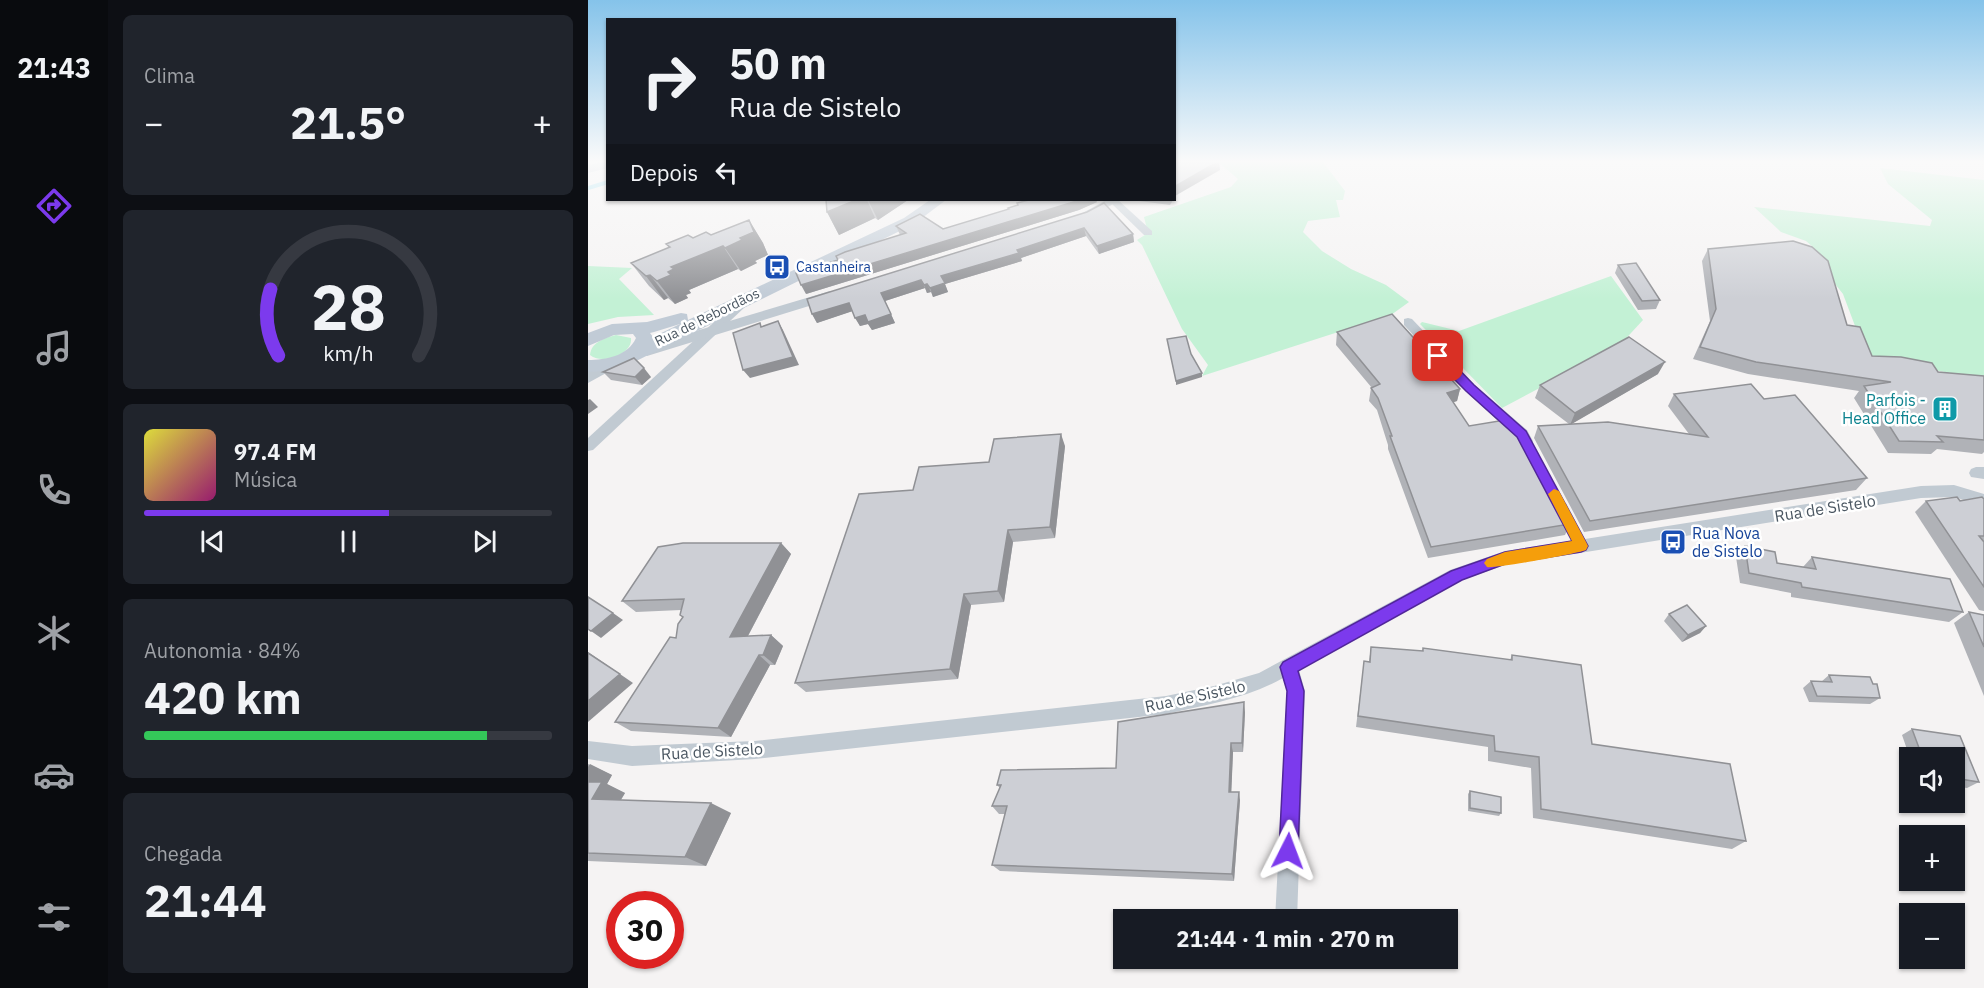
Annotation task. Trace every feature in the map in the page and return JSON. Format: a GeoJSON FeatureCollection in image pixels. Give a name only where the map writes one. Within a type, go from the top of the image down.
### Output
{"type":"FeatureCollection","features":[{"type":"Feature","properties":{"kind":"main road","name":"Rua de Rebordãos"},"geometry":{"type":"LineString","coordinates":[[592,337],[618,328],[648,328],[686,316],[894,221],[916,207]]}},
{"type":"Feature","properties":{"kind":"main road","name":"Rua de Rebordãos"},"geometry":{"type":"LineString","coordinates":[[588,366],[625,358],[909,221],[929,207]]}},
{"type":"Feature","properties":{"kind":"main road"},"geometry":{"type":"LineString","coordinates":[[625,358],[642,345],[645,338],[642,332],[635,328]]}},
{"type":"Feature","properties":{"kind":"street"},"geometry":{"type":"LineString","coordinates":[[1073,218],[1097,207]]}},
{"type":"Feature","properties":{"kind":"street"},"geometry":{"type":"LineString","coordinates":[[1121,207],[1148,233]]}},
{"type":"Feature","properties":{"kind":"street"},"geometry":{"type":"LineString","coordinates":[[588,378],[625,358],[840,292]]}},
{"type":"Feature","properties":{"kind":"street"},"geometry":{"type":"LineString","coordinates":[[749,297],[744,309],[759,317]]}},
{"type":"Feature","properties":{"kind":"street"},"geometry":{"type":"LineString","coordinates":[[588,446],[749,297]]}},
{"type":"Feature","properties":{"kind":"street"},"geometry":{"type":"LineString","coordinates":[[1408,322],[1470,388],[1522,434],[1532,451]]}},
{"type":"Feature","properties":{"kind":"street","name":"Rua de Sistelo"},"geometry":{"type":"LineString","coordinates":[[588,750],[632,756],[755,750],[1166,705],[1224,692],[1263,680],[1456,575],[1505,558],[1921,492],[1954,491],[1984,500]]}},
{"type":"Feature","properties":{"kind":"street"},"geometry":{"type":"LineString","coordinates":[[1554,493],[1581,546]]}},
{"type":"Feature","properties":{"kind":"street"},"geometry":{"type":"LineString","coordinates":[[1286,909],[1296,691],[1288,667]]}},
{"type":"Feature","properties":{"kind":"green space"},"geometry":{"type":"Polygon","coordinates":[[[1173,207],[1338,207],[1340,217],[1308,221],[1303,232],[1322,251],[1351,269],[1386,285],[1409,302],[1391,315],[1202,376],[1208,365],[1182,329],[1142,245],[1137,240],[1148,233],[1144,217],[1173,207]]]}},
{"type":"Feature","properties":{"kind":"green space"},"geometry":{"type":"Polygon","coordinates":[[[1754,207],[1930,226],[1932,220],[1916,207],[1984,207],[1984,379],[1884,361],[1869,363],[1843,294],[1825,271],[1813,247],[1806,241],[1781,232],[1754,207]]]}},
{"type":"Feature","properties":{"kind":"green space"},"geometry":{"type":"Polygon","coordinates":[[[588,266],[632,268],[619,279],[654,315],[618,317],[588,324],[588,266]]]}},
{"type":"Feature","properties":{"kind":"green space"},"geometry":{"type":"Polygon","coordinates":[[[1611,276],[1643,320],[1619,346],[1502,408],[1420,324],[1422,322],[1459,331],[1611,276]]]}},
{"type":"Feature","properties":{"kind":"green space"},"geometry":{"type":"Polygon","coordinates":[[[616,335],[631,338],[627,349],[622,353],[615,357],[601,359],[590,355],[596,344],[616,335]]]}},
{"type":"Feature","properties":{"kind":"building"},"geometry":{"type":"Polygon","coordinates":[[[827,207],[839,207],[827,212],[827,207]]]}},
{"type":"Feature","properties":{"kind":"building"},"geometry":{"type":"Polygon","coordinates":[[[1057,207],[801,285],[796,273],[838,260],[836,256],[845,252],[906,233],[896,226],[920,214],[943,229],[1008,208],[1057,207]]]}},
{"type":"Feature","properties":{"kind":"building"},"geometry":{"type":"Polygon","coordinates":[[[1096,207],[1108,207],[1133,234],[1097,246],[1084,228],[1017,250],[1019,253],[941,276],[945,283],[930,288],[921,280],[881,293],[891,314],[868,322],[865,315],[855,318],[849,303],[812,314],[807,299],[1087,212],[1096,207]]]}},
{"type":"Feature","properties":{"kind":"building"},"geometry":{"type":"Polygon","coordinates":[[[749,220],[754,232],[740,238],[742,240],[671,267],[674,269],[668,272],[671,275],[657,281],[650,275],[646,276],[631,263],[670,247],[666,244],[688,235],[693,238],[706,232],[711,235],[749,220]]]}},
{"type":"Feature","properties":{"kind":"building"},"geometry":{"type":"Polygon","coordinates":[[[1793,241],[1812,247],[1828,261],[1847,325],[1860,327],[1872,356],[1901,357],[1932,363],[1938,372],[1984,376],[1984,440],[1937,436],[1943,442],[1899,441],[1864,386],[1891,382],[1756,362],[1700,347],[1716,309],[1708,249],[1793,241]]]}},
{"type":"Feature","properties":{"kind":"building"},"geometry":{"type":"Polygon","coordinates":[[[1636,263],[1660,300],[1642,301],[1618,265],[1636,263]]]}},
{"type":"Feature","properties":{"kind":"building"},"geometry":{"type":"Polygon","coordinates":[[[1392,314],[1460,389],[1447,393],[1469,426],[1505,420],[1513,427],[1520,427],[1570,524],[1431,547],[1378,398],[1371,388],[1380,384],[1337,332],[1392,314]]]}},
{"type":"Feature","properties":{"kind":"building"},"geometry":{"type":"Polygon","coordinates":[[[778,321],[793,357],[743,370],[733,333],[760,323],[761,327],[778,321]]]}},
{"type":"Feature","properties":{"kind":"building"},"geometry":{"type":"Polygon","coordinates":[[[1186,336],[1191,354],[1202,373],[1176,381],[1167,339],[1186,336]]]}},
{"type":"Feature","properties":{"kind":"building"},"geometry":{"type":"Polygon","coordinates":[[[1629,337],[1665,362],[1575,413],[1540,385],[1629,337]]]}},
{"type":"Feature","properties":{"kind":"building"},"geometry":{"type":"Polygon","coordinates":[[[634,358],[644,368],[635,377],[603,372],[634,358]]]}},
{"type":"Feature","properties":{"kind":"building"},"geometry":{"type":"Polygon","coordinates":[[[1751,384],[1764,399],[1795,395],[1867,478],[1590,521],[1538,426],[1608,422],[1708,437],[1674,394],[1751,384]]]}},
{"type":"Feature","properties":{"kind":"building"},"geometry":{"type":"Polygon","coordinates":[[[1061,434],[1050,527],[1008,530],[998,591],[964,594],[950,669],[795,683],[859,494],[913,490],[919,467],[989,462],[994,439],[1061,434]]]}},
{"type":"Feature","properties":{"kind":"building"},"geometry":{"type":"Polygon","coordinates":[[[1957,497],[1960,501],[1982,497],[1984,499],[1984,536],[1979,536],[1984,542],[1984,587],[1926,501],[1957,497]]]}},
{"type":"Feature","properties":{"kind":"building"},"geometry":{"type":"Polygon","coordinates":[[[683,543],[781,543],[730,637],[771,635],[763,655],[759,655],[718,728],[615,722],[670,637],[676,638],[678,624],[683,617],[680,615],[684,599],[622,601],[658,547],[683,543]]]}},
{"type":"Feature","properties":{"kind":"building"},"geometry":{"type":"Polygon","coordinates":[[[1745,546],[1775,552],[1777,563],[1816,569],[1812,557],[1950,579],[1963,612],[1802,587],[1801,583],[1749,573],[1745,546]]]}},
{"type":"Feature","properties":{"kind":"building"},"geometry":{"type":"Polygon","coordinates":[[[588,597],[613,613],[591,631],[588,629],[588,597]]]}},
{"type":"Feature","properties":{"kind":"building"},"geometry":{"type":"Polygon","coordinates":[[[1687,605],[1706,626],[1688,635],[1669,614],[1687,605]]]}},
{"type":"Feature","properties":{"kind":"building"},"geometry":{"type":"Polygon","coordinates":[[[1969,612],[1984,615],[1984,647],[1969,612]]]}},
{"type":"Feature","properties":{"kind":"building"},"geometry":{"type":"Polygon","coordinates":[[[1371,647],[1423,651],[1423,648],[1512,660],[1512,655],[1581,665],[1592,744],[1730,764],[1746,841],[1541,809],[1539,757],[1495,751],[1494,736],[1358,716],[1364,661],[1370,662],[1371,647]]]}},
{"type":"Feature","properties":{"kind":"building"},"geometry":{"type":"Polygon","coordinates":[[[588,653],[620,674],[588,701],[588,653]]]}},
{"type":"Feature","properties":{"kind":"building"},"geometry":{"type":"Polygon","coordinates":[[[1829,675],[1870,677],[1873,684],[1877,684],[1880,698],[1817,696],[1811,681],[1832,682],[1829,675]]]}},
{"type":"Feature","properties":{"kind":"building"},"geometry":{"type":"Polygon","coordinates":[[[1244,702],[1242,743],[1231,743],[1229,792],[1239,792],[1232,874],[992,865],[1007,806],[992,806],[1001,785],[997,785],[1001,770],[1116,768],[1118,722],[1244,702]]]}},
{"type":"Feature","properties":{"kind":"building"},"geometry":{"type":"Polygon","coordinates":[[[1912,729],[1960,736],[1965,747],[1919,747],[1912,729]]]}},
{"type":"Feature","properties":{"kind":"building"},"geometry":{"type":"Polygon","coordinates":[[[1965,748],[1979,782],[1965,780],[1965,748]]]}},
{"type":"Feature","properties":{"kind":"building"},"geometry":{"type":"Polygon","coordinates":[[[588,782],[602,782],[592,799],[711,803],[685,857],[588,853],[588,782]]]}},
{"type":"Feature","properties":{"kind":"building"},"geometry":{"type":"Polygon","coordinates":[[[1470,791],[1501,797],[1501,813],[1470,808],[1470,791]]]}},
{"type":"Feature","properties":{"kind":"slow traffic"},"geometry":{"type":"LineString","coordinates":[[1492,563],[1505,558],[1581,546],[1554,494]]}},
{"type":"Feature","properties":{"kind":"place","name":"Castanheira"},"geometry":{"type":"Point","coordinates":[777,267]}},
{"type":"Feature","properties":{"kind":"place","name":"Parfois - Head Office"},"geometry":{"type":"Point","coordinates":[1945,409]}},
{"type":"Feature","properties":{"kind":"place","name":"Rua Nova de Sistelo"},"geometry":{"type":"Point","coordinates":[1673,542]}},
{"type":"Feature","properties":{"kind":"route"},"geometry":{"type":"LineString","coordinates":[[1288,851],[1296,691],[1288,667],[1456,575],[1505,558],[1581,546],[1522,434],[1438,356]]}}]}
